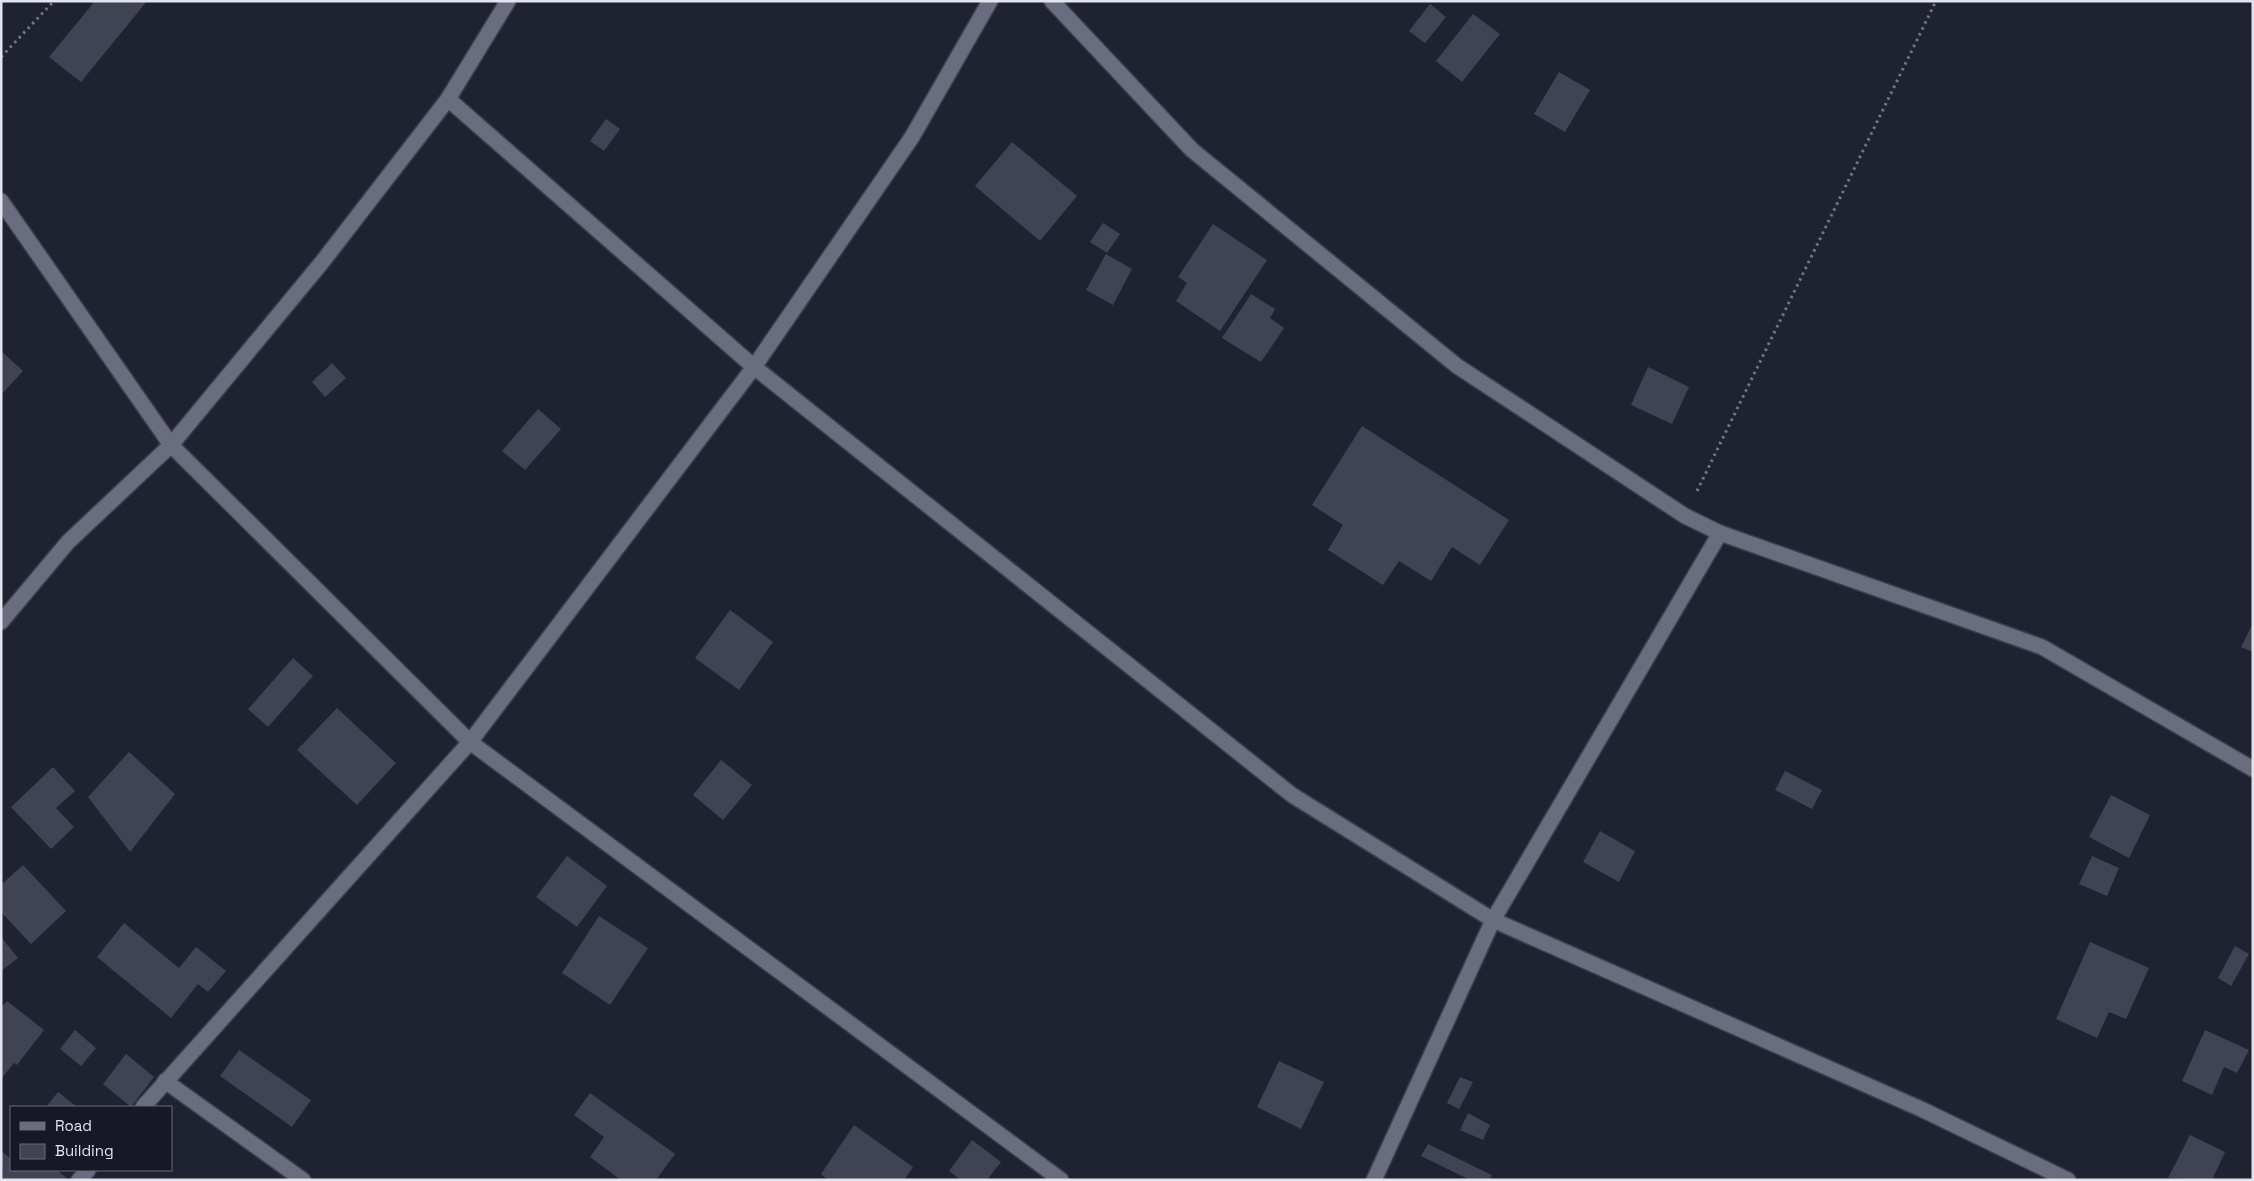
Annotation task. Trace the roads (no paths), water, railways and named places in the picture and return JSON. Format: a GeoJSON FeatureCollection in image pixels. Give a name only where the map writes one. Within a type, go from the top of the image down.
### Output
{"type":"FeatureCollection","features":[{"type":"Feature","properties":{"kind":"street"},"geometry":{"type":"LineString","coordinates":[[1,622],[68,542],[170,445],[323,261],[448,99],[508,1]]}},
{"type":"Feature","properties":{"kind":"street"},"geometry":{"type":"LineString","coordinates":[[143,1106],[470,742],[754,367],[912,137],[990,1]]}},
{"type":"Feature","properties":{"kind":"street"},"geometry":{"type":"LineString","coordinates":[[1052,1],[1192,150],[1450,360],[1685,516],[1720,533],[2042,647],[2253,769]]}},
{"type":"Feature","properties":{"kind":"street"},"geometry":{"type":"LineString","coordinates":[[448,99],[754,367],[1292,795],[1494,920],[1921,1108],[2068,1180]]}},
{"type":"Feature","properties":{"kind":"street"},"geometry":{"type":"LineString","coordinates":[[1,201],[170,445],[470,742],[1061,1180]]}},
{"type":"Feature","properties":{"kind":"street"},"geometry":{"type":"LineString","coordinates":[[1374,1180],[1494,920],[1720,533]]}},
{"type":"Feature","properties":{"kind":"street"},"geometry":{"type":"LineString","coordinates":[[165,1082],[303,1180]]}}]}
